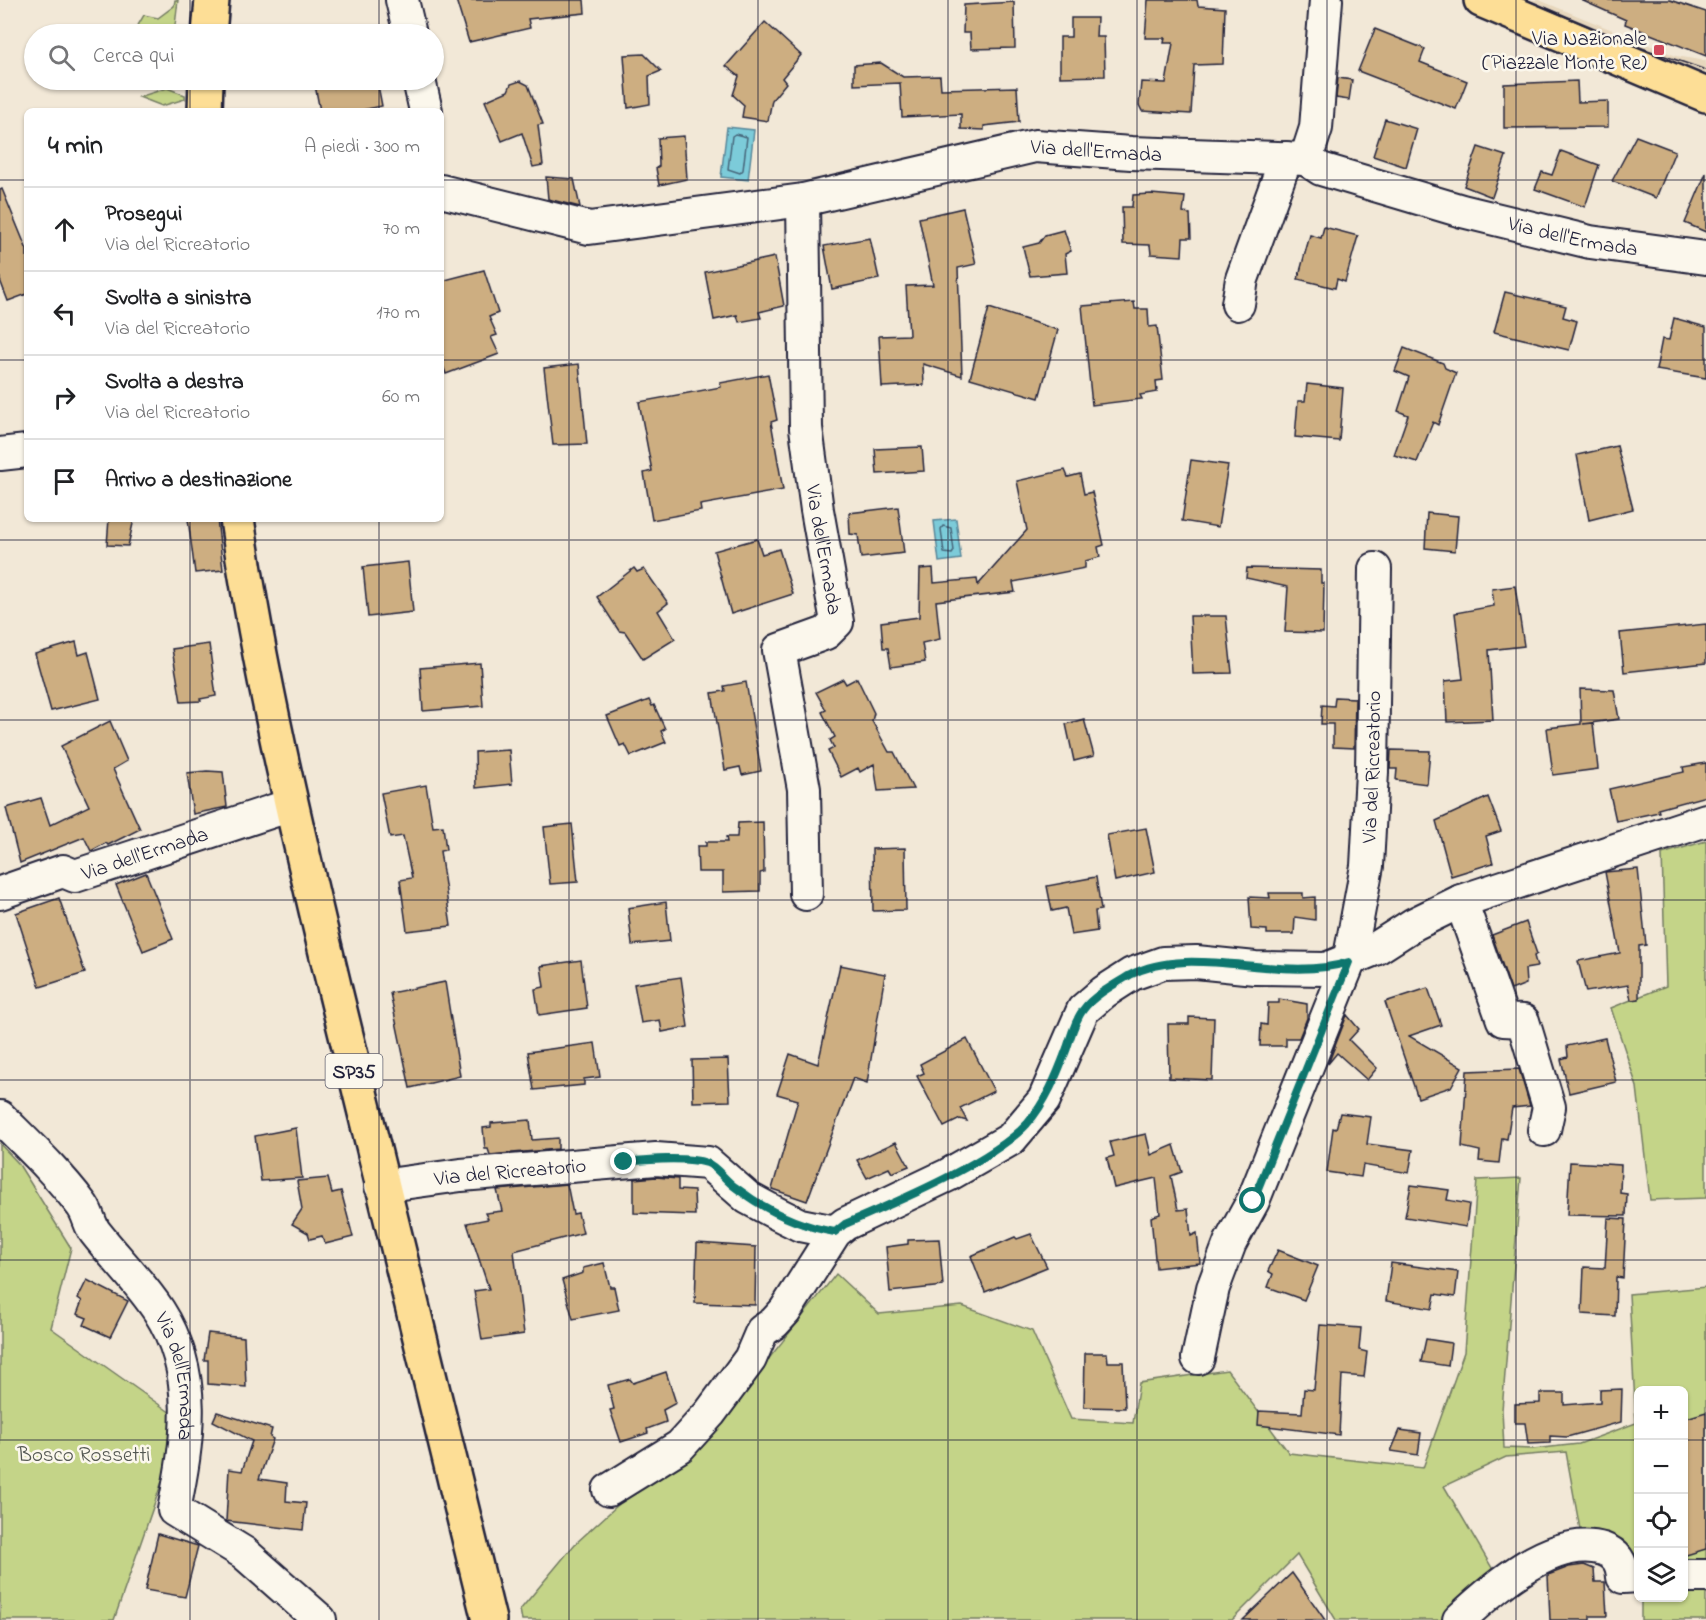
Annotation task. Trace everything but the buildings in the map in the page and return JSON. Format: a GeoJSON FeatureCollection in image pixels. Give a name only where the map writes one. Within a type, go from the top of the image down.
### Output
{"type":"FeatureCollection","features":[{"type":"Feature","properties":{"kind":"main road"},"geometry":{"type":"LineString","coordinates":[[210,24],[212,0]]}},
{"type":"Feature","properties":{"kind":"main road"},"geometry":{"type":"LineString","coordinates":[[1481,0],[1706,95]]}},
{"type":"Feature","properties":{"kind":"main road"},"geometry":{"type":"LineString","coordinates":[[205,108],[206,90]]}},
{"type":"Feature","properties":{"kind":"main road","name":"SP35"},"geometry":{"type":"LineString","coordinates":[[237,522],[253,631],[291,805],[381,1186],[489,1620]]}},
{"type":"Feature","properties":{"kind":"street"},"geometry":{"type":"LineString","coordinates":[[402,0],[408,24]]}},
{"type":"Feature","properties":{"kind":"street"},"geometry":{"type":"LineString","coordinates":[[1238,304],[1242,279],[1296,159],[1316,128],[1326,0]]}},
{"type":"Feature","properties":{"kind":"street"},"geometry":{"type":"LineString","coordinates":[[421,90],[425,108]]}},
{"type":"Feature","properties":{"kind":"street","name":"Via dell'Ermada"},"geometry":{"type":"LineString","coordinates":[[444,191],[519,208],[589,228],[803,200],[1035,146],[1131,153],[1296,159],[1321,169],[1462,211],[1590,242],[1706,258]]}},
{"type":"Feature","properties":{"kind":"street","name":"Via dell'Ermada"},"geometry":{"type":"LineString","coordinates":[[803,200],[806,428],[817,510],[837,622],[826,633],[779,650],[804,789],[806,894]]}},
{"type":"Feature","properties":{"kind":"street"},"geometry":{"type":"LineString","coordinates":[[0,454],[24,451]]}},
{"type":"Feature","properties":{"kind":"street","name":"Via del Ricreatorio"},"geometry":{"type":"LineString","coordinates":[[1198,1358],[1202,1328],[1217,1276],[1230,1243],[1253,1201],[1349,962],[1367,866],[1375,569]]}},
{"type":"Feature","properties":{"kind":"street","name":"Via dell'Ermada"},"geometry":{"type":"LineString","coordinates":[[0,892],[63,871],[75,876],[291,805]]}},
{"type":"Feature","properties":{"kind":"street"},"geometry":{"type":"LineString","coordinates":[[609,1490],[680,1446],[710,1413],[750,1359],[762,1331],[774,1323],[785,1311],[835,1232],[845,1224],[948,1175],[1011,1139],[1044,1100],[1083,1010],[1104,992],[1132,974],[1163,963],[1196,962],[1256,968],[1326,969],[1349,962],[1461,901],[1706,820]]}},
{"type":"Feature","properties":{"kind":"street"},"geometry":{"type":"LineString","coordinates":[[1461,901],[1503,1020],[1523,1021],[1529,1035],[1549,1107],[1544,1130]]}},
{"type":"Feature","properties":{"kind":"street","name":"Via dell'Ermada"},"geometry":{"type":"LineString","coordinates":[[0,1117],[57,1174],[84,1207],[93,1230],[159,1311],[176,1344],[187,1394],[187,1445],[174,1510],[244,1553],[321,1620]]}},
{"type":"Feature","properties":{"kind":"street","name":"Via del Ricreatorio"},"geometry":{"type":"LineString","coordinates":[[381,1186],[460,1175],[656,1159],[708,1163],[748,1198],[800,1225],[835,1232]]}},
{"type":"Feature","properties":{"kind":"street"},"geometry":{"type":"LineString","coordinates":[[1459,1620],[1502,1584],[1537,1559],[1556,1551],[1596,1547],[1612,1552],[1622,1565],[1623,1576],[1634,1576]]}},
{"type":"Feature","properties":{"kind":"street"},"geometry":{"type":"LineString","coordinates":[[1688,1576],[1706,1576]]}},
{"type":"Feature","properties":{"kind":"shaded area"},"geometry":{"type":"Polygon","coordinates":[[[1507,0],[1539,0],[1676,56],[1706,61],[1706,80],[1507,0]]]}},
{"type":"Feature","properties":{"kind":"green space"},"geometry":{"type":"Polygon","coordinates":[[[175,0],[178,0],[175,24],[139,24],[144,15],[158,18],[174,6],[175,0]]]}},
{"type":"Feature","properties":{"kind":"green space"},"geometry":{"type":"Polygon","coordinates":[[[161,90],[172,90],[185,95],[185,99],[162,106],[139,97],[161,90]]]}},
{"type":"Feature","properties":{"kind":"green space"},"geometry":{"type":"Polygon","coordinates":[[[1706,841],[1706,1198],[1650,1200],[1637,1087],[1611,1008],[1666,986],[1662,854],[1706,841]]]}},
{"type":"Feature","properties":{"kind":"green space","name":"Bosco Rossetti"},"geometry":{"type":"Polygon","coordinates":[[[0,1144],[18,1163],[71,1248],[51,1328],[171,1413],[167,1467],[114,1620],[0,1620],[0,1144]]]}},
{"type":"Feature","properties":{"kind":"green space"},"geometry":{"type":"Polygon","coordinates":[[[1521,1178],[1502,1410],[1504,1448],[1533,1449],[1579,1444],[1634,1424],[1634,1560],[1620,1544],[1608,1536],[1581,1535],[1566,1452],[1506,1457],[1444,1486],[1495,1573],[1442,1620],[1336,1620],[1297,1555],[1232,1620],[522,1620],[520,1610],[575,1544],[619,1504],[694,1453],[836,1274],[879,1314],[962,1306],[1032,1331],[1071,1419],[1133,1423],[1139,1383],[1227,1370],[1289,1453],[1423,1468],[1464,1352],[1477,1180],[1521,1178]]]}},
{"type":"Feature","properties":{"kind":"green space"},"geometry":{"type":"Polygon","coordinates":[[[1706,1287],[1706,1620],[1641,1620],[1641,1602],[1688,1602],[1688,1386],[1634,1386],[1629,1294],[1706,1287]]]}},
{"type":"Feature","properties":{"kind":"water"},"geometry":{"type":"Polygon","coordinates":[[[727,127],[754,130],[748,180],[721,177],[727,127]]]}},
{"type":"Feature","properties":{"kind":"water"},"geometry":{"type":"Polygon","coordinates":[[[956,519],[961,559],[939,562],[934,521],[956,519]]]}},
{"type":"Feature","properties":{"kind":"tram line"},"geometry":{"type":"LineString","coordinates":[[1527,0],[1627,43],[1706,70]]}},
{"type":"Feature","properties":{"kind":"place","name":"Via Nazionale (Piazzale Monte Re)"},"geometry":{"type":"Point","coordinates":[1659,50]}},
{"type":"Feature","properties":{"kind":"route"},"geometry":{"type":"LineString","coordinates":[[624,1162],[656,1159],[708,1163],[748,1198],[800,1225],[835,1232],[845,1224],[994,1151],[1011,1139],[1027,1123],[1044,1100],[1058,1073],[1083,1010],[1104,992],[1132,974],[1163,963],[1196,962],[1256,968],[1326,969],[1349,962],[1253,1201]]}}]}
